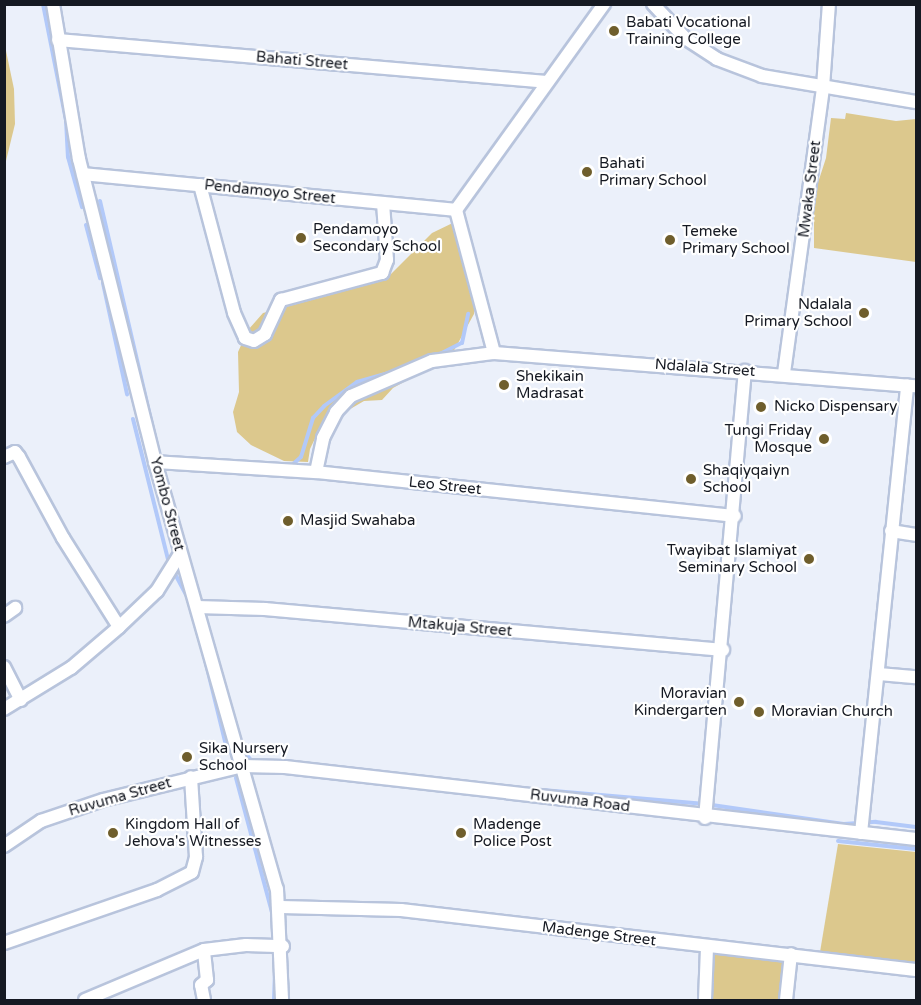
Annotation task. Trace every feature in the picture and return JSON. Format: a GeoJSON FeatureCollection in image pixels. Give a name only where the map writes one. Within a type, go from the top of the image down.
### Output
{"type":"FeatureCollection","features":[{"type":"Feature","properties":{"kind":"street","name":"Yombo Street"},"geometry":{"type":"LineString","coordinates":[[53,4],[84,174],[155,462],[243,766],[280,907],[283,946],[282,1000]]}},
{"type":"Feature","properties":{"kind":"street"},"geometry":{"type":"LineString","coordinates":[[494,353],[456,211],[546,82],[604,4]]}},
{"type":"Feature","properties":{"kind":"street"},"geometry":{"type":"LineString","coordinates":[[653,4],[685,38],[717,59],[762,76],[916,102]]}},
{"type":"Feature","properties":{"kind":"street","name":"Mwaka Street"},"geometry":{"type":"LineString","coordinates":[[784,373],[823,87],[829,4]]}},
{"type":"Feature","properties":{"kind":"street","name":"Bahati Street"},"geometry":{"type":"LineString","coordinates":[[58,40],[546,82]]}},
{"type":"Feature","properties":{"kind":"street","name":"Pendamoyo Street"},"geometry":{"type":"LineString","coordinates":[[84,174],[456,211]]}},
{"type":"Feature","properties":{"kind":"street"},"geometry":{"type":"LineString","coordinates":[[200,185],[236,319],[245,338],[254,341],[265,334],[281,300],[382,273],[387,260],[383,203]]}},
{"type":"Feature","properties":{"kind":"street","name":"Ndalala Street"},"geometry":{"type":"LineString","coordinates":[[316,472],[323,438],[336,412],[351,396],[432,361],[494,353],[784,373],[912,385]]}},
{"type":"Feature","properties":{"kind":"street"},"geometry":{"type":"LineString","coordinates":[[705,818],[735,516],[745,371]]}},
{"type":"Feature","properties":{"kind":"street"},"geometry":{"type":"LineString","coordinates":[[861,833],[879,674],[891,531],[912,385]]}},
{"type":"Feature","properties":{"kind":"street"},"geometry":{"type":"LineString","coordinates":[[4,457],[15,452],[19,457],[63,538],[119,627]]}},
{"type":"Feature","properties":{"kind":"street","name":"Leo Street"},"geometry":{"type":"LineString","coordinates":[[155,462],[316,472],[735,516]]}},
{"type":"Feature","properties":{"kind":"street"},"geometry":{"type":"LineString","coordinates":[[891,531],[916,535]]}},
{"type":"Feature","properties":{"kind":"street"},"geometry":{"type":"LineString","coordinates":[[4,709],[71,668],[119,627],[157,591],[180,554]]}},
{"type":"Feature","properties":{"kind":"street","name":"Mtakuja Street"},"geometry":{"type":"LineString","coordinates":[[197,607],[265,609],[723,650]]}},
{"type":"Feature","properties":{"kind":"street"},"geometry":{"type":"LineString","coordinates":[[4,616],[15,608]]}},
{"type":"Feature","properties":{"kind":"street"},"geometry":{"type":"LineString","coordinates":[[4,667],[21,700]]}},
{"type":"Feature","properties":{"kind":"street"},"geometry":{"type":"LineString","coordinates":[[879,674],[916,677]]}},
{"type":"Feature","properties":{"kind":"street","name":"Ruvuma Street"},"geometry":{"type":"LineString","coordinates":[[4,846],[41,821],[191,777],[243,766]]}},
{"type":"Feature","properties":{"kind":"street","name":"Ruvuma Road"},"geometry":{"type":"LineString","coordinates":[[243,766],[285,767],[495,790],[705,818],[916,839]]}},
{"type":"Feature","properties":{"kind":"street"},"geometry":{"type":"LineString","coordinates":[[4,944],[157,890],[192,872],[196,857],[191,777]]}},
{"type":"Feature","properties":{"kind":"street","name":"Madenge Street"},"geometry":{"type":"LineString","coordinates":[[280,907],[401,910],[916,970]]}},
{"type":"Feature","properties":{"kind":"street"},"geometry":{"type":"LineString","coordinates":[[85,1000],[204,950],[246,945],[283,946]]}},
{"type":"Feature","properties":{"kind":"street"},"geometry":{"type":"LineString","coordinates":[[705,1000],[707,947]]}},
{"type":"Feature","properties":{"kind":"street"},"geometry":{"type":"LineString","coordinates":[[204,950],[207,980],[201,985],[204,1000]]}},
{"type":"Feature","properties":{"kind":"street"},"geometry":{"type":"LineString","coordinates":[[786,1000],[791,954]]}},
{"type":"Feature","properties":{"kind":"shaded area"},"geometry":{"type":"Polygon","coordinates":[[[5,46],[14,89],[15,124],[5,165],[5,46]]]}},
{"type":"Feature","properties":{"kind":"shaded area"},"geometry":{"type":"Polygon","coordinates":[[[846,113],[896,121],[916,119],[916,262],[814,248],[814,195],[826,158],[831,118],[845,119],[846,113]]]}},
{"type":"Feature","properties":{"kind":"shaded area"},"geometry":{"type":"Polygon","coordinates":[[[463,218],[476,291],[474,314],[451,356],[393,388],[382,400],[364,401],[321,426],[310,449],[308,462],[284,461],[251,445],[237,432],[233,412],[239,392],[238,352],[248,330],[263,313],[385,280],[432,233],[463,218]]]}},
{"type":"Feature","properties":{"kind":"shaded area"},"geometry":{"type":"Polygon","coordinates":[[[838,844],[916,852],[916,965],[820,952],[838,844]]]}},
{"type":"Feature","properties":{"kind":"shaded area"},"geometry":{"type":"Polygon","coordinates":[[[703,945],[792,952],[793,1000],[699,1000],[703,945]]]}},
{"type":"Feature","properties":{"kind":"waterway"},"geometry":{"type":"LineString","coordinates":[[43,4],[66,120],[68,157],[82,207]]}},
{"type":"Feature","properties":{"kind":"waterway"},"geometry":{"type":"LineString","coordinates":[[100,201],[157,445]]}},
{"type":"Feature","properties":{"kind":"waterway"},"geometry":{"type":"LineString","coordinates":[[86,225],[100,278]]}},
{"type":"Feature","properties":{"kind":"waterway"},"geometry":{"type":"LineString","coordinates":[[103,283],[127,394]]}},
{"type":"Feature","properties":{"kind":"waterway"},"geometry":{"type":"LineString","coordinates":[[436,356],[462,343],[468,314]]}},
{"type":"Feature","properties":{"kind":"waterway"},"geometry":{"type":"LineString","coordinates":[[292,465],[301,457],[313,418],[324,406],[357,382],[399,370]]}},
{"type":"Feature","properties":{"kind":"waterway"},"geometry":{"type":"LineString","coordinates":[[133,419],[168,559]]}},
{"type":"Feature","properties":{"kind":"waterway"},"geometry":{"type":"LineString","coordinates":[[174,572],[188,598]]}},
{"type":"Feature","properties":{"kind":"waterway"},"geometry":{"type":"LineString","coordinates":[[201,643],[227,750]]}},
{"type":"Feature","properties":{"kind":"waterway"},"geometry":{"type":"LineString","coordinates":[[242,750],[252,761]]}},
{"type":"Feature","properties":{"kind":"waterway"},"geometry":{"type":"LineString","coordinates":[[236,778],[272,912]]}},
{"type":"Feature","properties":{"kind":"waterway"},"geometry":{"type":"LineString","coordinates":[[519,788],[705,804],[844,824],[876,822],[916,827]]}},
{"type":"Feature","properties":{"kind":"waterway"},"geometry":{"type":"LineString","coordinates":[[838,841],[916,849]]}},
{"type":"Feature","properties":{"kind":"waterway"},"geometry":{"type":"LineString","coordinates":[[274,1000],[275,974]]}},
{"type":"Feature","properties":{"kind":"place","name":"Babati Vocational Training College"},"geometry":{"type":"Point","coordinates":[614,31]}},
{"type":"Feature","properties":{"kind":"place","name":"Bahati Primary School"},"geometry":{"type":"Point","coordinates":[587,172]}},
{"type":"Feature","properties":{"kind":"place","name":"Pendamoyo Secondary School"},"geometry":{"type":"Point","coordinates":[301,238]}},
{"type":"Feature","properties":{"kind":"place","name":"Temeke Primary School"},"geometry":{"type":"Point","coordinates":[670,240]}},
{"type":"Feature","properties":{"kind":"place","name":"Ndalala Primary School"},"geometry":{"type":"Point","coordinates":[864,313]}},
{"type":"Feature","properties":{"kind":"place","name":"Shekikain Madrasat"},"geometry":{"type":"Point","coordinates":[504,385]}},
{"type":"Feature","properties":{"kind":"place","name":"Nicko Dispensary"},"geometry":{"type":"Point","coordinates":[761,407]}},
{"type":"Feature","properties":{"kind":"place","name":"Tungi Friday Mosque"},"geometry":{"type":"Point","coordinates":[824,439]}},
{"type":"Feature","properties":{"kind":"place","name":"Shaqiyqaiyn School"},"geometry":{"type":"Point","coordinates":[691,479]}},
{"type":"Feature","properties":{"kind":"place","name":"Masjid Swahaba"},"geometry":{"type":"Point","coordinates":[288,521]}},
{"type":"Feature","properties":{"kind":"place","name":"Twayibat Islamiyat Seminary School"},"geometry":{"type":"Point","coordinates":[809,559]}},
{"type":"Feature","properties":{"kind":"place","name":"Moravian Kindergarten"},"geometry":{"type":"Point","coordinates":[739,702]}},
{"type":"Feature","properties":{"kind":"place","name":"Moravian Church"},"geometry":{"type":"Point","coordinates":[759,712]}},
{"type":"Feature","properties":{"kind":"place","name":"Sika Nursery School"},"geometry":{"type":"Point","coordinates":[187,757]}},
{"type":"Feature","properties":{"kind":"place","name":"Kingdom Hall of Jehova's Witnesses"},"geometry":{"type":"Point","coordinates":[113,833]}},
{"type":"Feature","properties":{"kind":"place","name":"Madenge Police Post"},"geometry":{"type":"Point","coordinates":[461,833]}}]}
